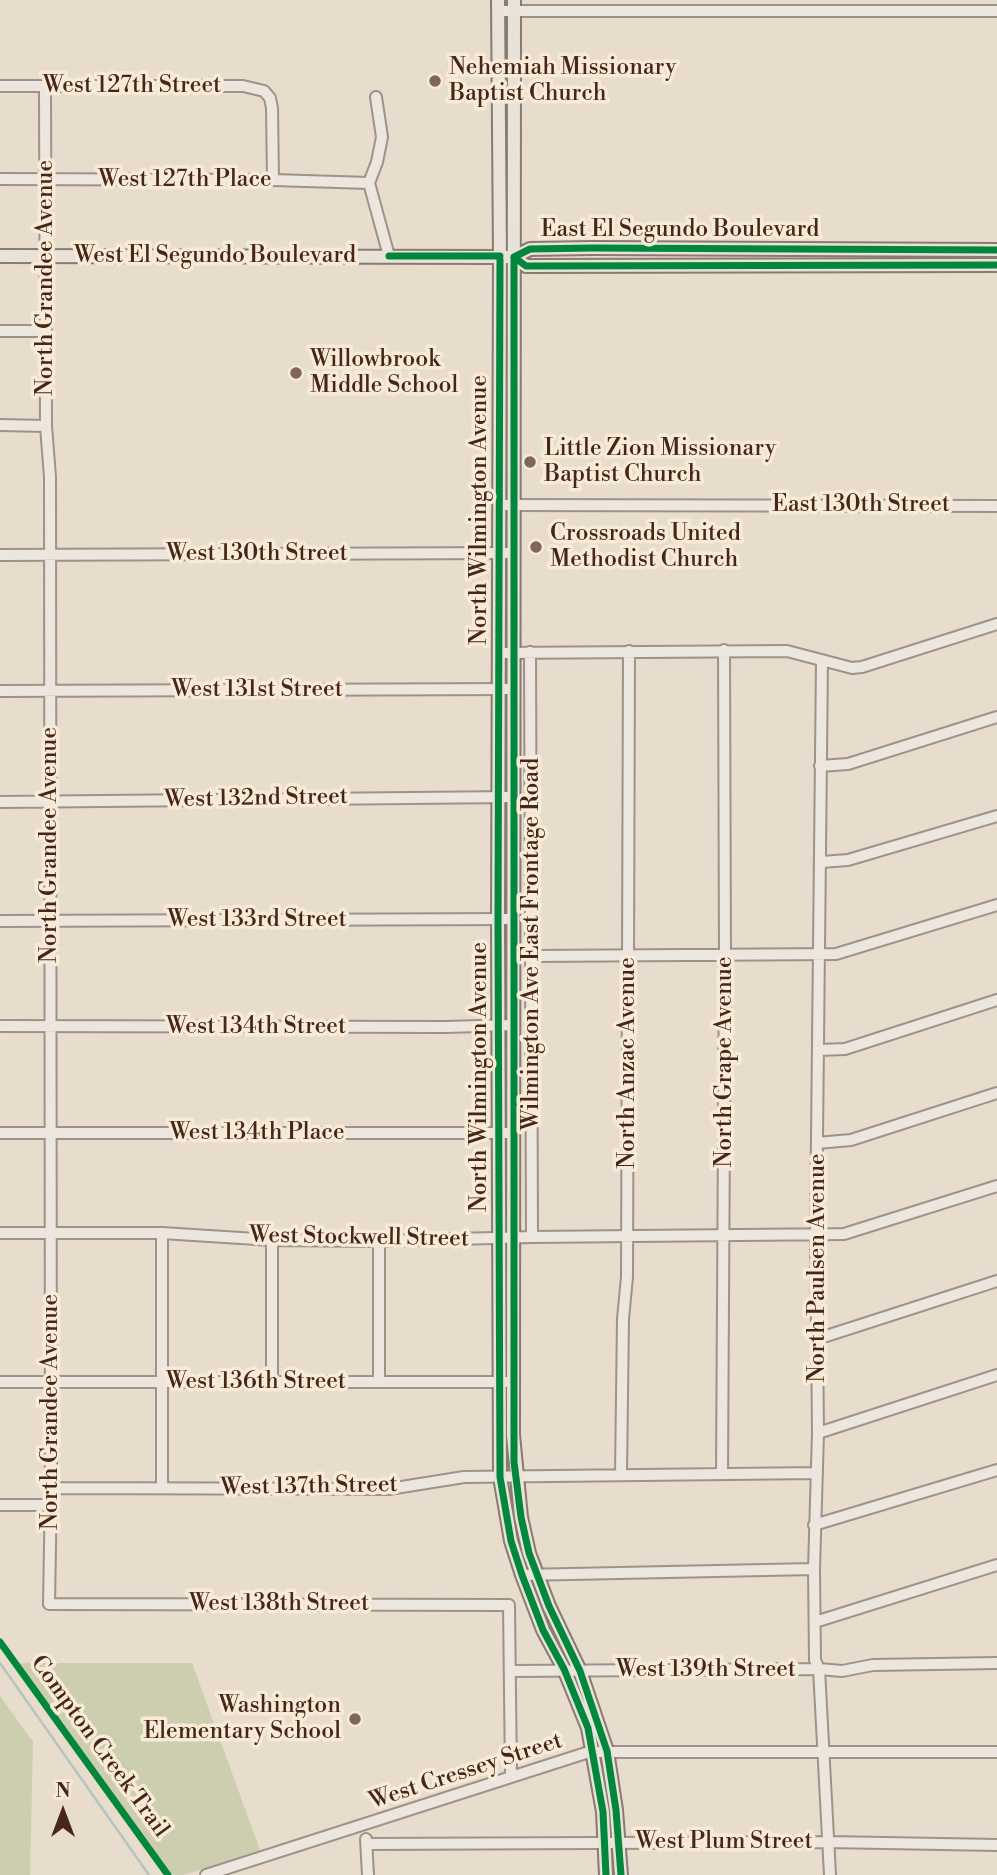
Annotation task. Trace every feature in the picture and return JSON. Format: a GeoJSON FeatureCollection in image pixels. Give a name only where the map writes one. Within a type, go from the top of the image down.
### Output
{"type":"FeatureCollection","features":[{"type":"Feature","properties":{"kind":"main road","name":"North Wilmington Avenue"},"geometry":{"type":"LineString","coordinates":[[514,5],[513,505],[506,553],[499,653],[513,919],[499,1133],[500,1477],[511,1541],[522,1575],[543,1630],[564,1669],[587,1728],[612,1779],[621,1875]]}},
{"type":"Feature","properties":{"kind":"main road","name":"North Wilmington Avenue"},"geometry":{"type":"LineString","coordinates":[[498,6],[500,505],[513,653],[498,919],[513,1133],[515,1476],[521,1517],[536,1574],[580,1671],[600,1752],[606,1875]]}},
{"type":"Feature","properties":{"kind":"main road","name":"East El Segundo Boulevard"},"geometry":{"type":"LineString","coordinates":[[997,250],[592,248],[530,249],[514,257],[526,266],[997,265]]}},
{"type":"Feature","properties":{"kind":"main road","name":"West El Segundo Boulevard"},"geometry":{"type":"LineString","coordinates":[[0,256],[514,257]]}},
{"type":"Feature","properties":{"kind":"street"},"geometry":{"type":"LineString","coordinates":[[498,6],[997,11]]}},
{"type":"Feature","properties":{"kind":"street","name":"West 127th Street"},"geometry":{"type":"LineString","coordinates":[[0,86],[243,86],[264,91],[270,98],[272,108],[273,180]]}},
{"type":"Feature","properties":{"kind":"street","name":"North Grandee Avenue"},"geometry":{"type":"LineString","coordinates":[[45,87],[46,426],[50,477],[49,1604]]}},
{"type":"Feature","properties":{"kind":"street"},"geometry":{"type":"LineString","coordinates":[[376,97],[382,137],[369,183],[389,256]]}},
{"type":"Feature","properties":{"kind":"street","name":"West 127th Place"},"geometry":{"type":"LineString","coordinates":[[0,179],[369,183]]}},
{"type":"Feature","properties":{"kind":"street"},"geometry":{"type":"LineString","coordinates":[[0,331],[46,331]]}},
{"type":"Feature","properties":{"kind":"street"},"geometry":{"type":"LineString","coordinates":[[0,425],[46,426]]}},
{"type":"Feature","properties":{"kind":"street"},"geometry":{"type":"LineString","coordinates":[[500,505],[513,505]]}},
{"type":"Feature","properties":{"kind":"street","name":"East 130th Street"},"geometry":{"type":"LineString","coordinates":[[513,505],[997,506]]}},
{"type":"Feature","properties":{"kind":"street","name":"West 130th Street"},"geometry":{"type":"LineString","coordinates":[[0,555],[506,553]]}},
{"type":"Feature","properties":{"kind":"street"},"geometry":{"type":"LineString","coordinates":[[499,653],[786,651],[852,668],[997,624]]}},
{"type":"Feature","properties":{"kind":"street","name":"North Grape Avenue"},"geometry":{"type":"LineString","coordinates":[[722,1473],[724,650]]}},
{"type":"Feature","properties":{"kind":"street","name":"North Anzac Avenue"},"geometry":{"type":"LineString","coordinates":[[621,1474],[623,1319],[627,1277],[629,651]]}},
{"type":"Feature","properties":{"kind":"street","name":"Wilmington Ave East Frontage Road"},"geometry":{"type":"LineString","coordinates":[[530,652],[533,1237]]}},
{"type":"Feature","properties":{"kind":"street","name":"North Paulsen Avenue"},"geometry":{"type":"LineString","coordinates":[[822,660],[816,1234],[818,1433],[814,1569],[816,1660],[819,1669],[830,1875]]}},
{"type":"Feature","properties":{"kind":"street","name":"West 131st Street"},"geometry":{"type":"LineString","coordinates":[[0,691],[513,689]]}},
{"type":"Feature","properties":{"kind":"street"},"geometry":{"type":"LineString","coordinates":[[820,766],[848,764],[997,717]]}},
{"type":"Feature","properties":{"kind":"street","name":"West 132nd Street"},"geometry":{"type":"LineString","coordinates":[[0,802],[506,797]]}},
{"type":"Feature","properties":{"kind":"street"},"geometry":{"type":"LineString","coordinates":[[821,862],[848,860],[997,816]]}},
{"type":"Feature","properties":{"kind":"street"},"geometry":{"type":"LineString","coordinates":[[533,956],[820,955],[848,951],[997,905]]}},
{"type":"Feature","properties":{"kind":"street","name":"West 133rd Street"},"geometry":{"type":"LineString","coordinates":[[0,921],[513,919]]}},
{"type":"Feature","properties":{"kind":"street"},"geometry":{"type":"LineString","coordinates":[[819,1050],[845,1049],[997,1000]]}},
{"type":"Feature","properties":{"kind":"street","name":"West 134th Street"},"geometry":{"type":"LineString","coordinates":[[0,1026],[506,1025]]}},
{"type":"Feature","properties":{"kind":"street"},"geometry":{"type":"LineString","coordinates":[[817,1143],[851,1140],[997,1093]]}},
{"type":"Feature","properties":{"kind":"street","name":"West 134th Place"},"geometry":{"type":"LineString","coordinates":[[0,1133],[513,1133]]}},
{"type":"Feature","properties":{"kind":"street","name":"West Stockwell Street"},"geometry":{"type":"LineString","coordinates":[[0,1233],[162,1233],[272,1240],[379,1241],[844,1234],[997,1186]]}},
{"type":"Feature","properties":{"kind":"street"},"geometry":{"type":"LineString","coordinates":[[162,1233],[162,1489]]}},
{"type":"Feature","properties":{"kind":"street"},"geometry":{"type":"LineString","coordinates":[[272,1240],[272,1383]]}},
{"type":"Feature","properties":{"kind":"street"},"geometry":{"type":"LineString","coordinates":[[379,1241],[379,1382]]}},
{"type":"Feature","properties":{"kind":"street"},"geometry":{"type":"LineString","coordinates":[[817,1339],[997,1282]]}},
{"type":"Feature","properties":{"kind":"street"},"geometry":{"type":"LineString","coordinates":[[818,1433],[997,1376]]}},
{"type":"Feature","properties":{"kind":"street","name":"West 136th Street"},"geometry":{"type":"LineString","coordinates":[[0,1382],[513,1382]]}},
{"type":"Feature","properties":{"kind":"street"},"geometry":{"type":"LineString","coordinates":[[814,1525],[848,1517],[997,1470]]}},
{"type":"Feature","properties":{"kind":"street","name":"West 137th Street"},"geometry":{"type":"LineString","coordinates":[[51,1488],[389,1489],[464,1477],[817,1473]]}},
{"type":"Feature","properties":{"kind":"street"},"geometry":{"type":"LineString","coordinates":[[0,1505],[51,1505]]}},
{"type":"Feature","properties":{"kind":"street"},"geometry":{"type":"LineString","coordinates":[[815,1622],[997,1565]]}},
{"type":"Feature","properties":{"kind":"street"},"geometry":{"type":"LineString","coordinates":[[522,1575],[814,1569]]}},
{"type":"Feature","properties":{"kind":"street","name":"West 138th Street"},"geometry":{"type":"LineString","coordinates":[[49,1604],[509,1605],[510,1671]]}},
{"type":"Feature","properties":{"kind":"street","name":"West 139th Street"},"geometry":{"type":"LineString","coordinates":[[510,1671],[842,1671],[873,1665],[997,1663]]}},
{"type":"Feature","properties":{"kind":"street"},"geometry":{"type":"LineString","coordinates":[[510,1671],[511,1777]]}},
{"type":"Feature","properties":{"kind":"street","name":"West Cressey Street"},"geometry":{"type":"LineString","coordinates":[[206,1875],[511,1777],[600,1752],[997,1752]]}},
{"type":"Feature","properties":{"kind":"street"},"geometry":{"type":"LineString","coordinates":[[363,1826],[367,1844],[368,1875]]}},
{"type":"Feature","properties":{"kind":"street","name":"West Plum Street"},"geometry":{"type":"LineString","coordinates":[[367,1844],[997,1844]]}},
{"type":"Feature","properties":{"kind":"green space"},"geometry":{"type":"Polygon","coordinates":[[[18,1663],[192,1663],[260,1850],[184,1875],[174,1875],[167,1871],[18,1663]]]}},
{"type":"Feature","properties":{"kind":"green space"},"geometry":{"type":"Polygon","coordinates":[[[0,1696],[33,1742],[30,1875],[0,1875],[0,1696]]]}},
{"type":"Feature","properties":{"kind":"waterway"},"geometry":{"type":"LineString","coordinates":[[0,1663],[149,1875]]}},
{"type":"Feature","properties":{"kind":"cycle path"},"geometry":{"type":"LineString","coordinates":[[514,257],[530,249],[592,248],[997,250]]}},
{"type":"Feature","properties":{"kind":"cycle path"},"geometry":{"type":"LineString","coordinates":[[389,256],[500,256]]}},
{"type":"Feature","properties":{"kind":"cycle path"},"geometry":{"type":"LineString","coordinates":[[514,257],[514,1462],[529,1553],[549,1606],[580,1671],[607,1751],[616,1810],[621,1875]]}},
{"type":"Feature","properties":{"kind":"cycle path"},"geometry":{"type":"LineString","coordinates":[[514,257],[526,266],[997,265]]}},
{"type":"Feature","properties":{"kind":"cycle path"},"geometry":{"type":"LineString","coordinates":[[500,260],[500,1477],[511,1541],[522,1575],[543,1630],[564,1669],[588,1728],[603,1812],[606,1875]]}},
{"type":"Feature","properties":{"kind":"cycle path","name":"Compton Creek Trail"},"geometry":{"type":"LineString","coordinates":[[0,1642],[168,1875]]}},
{"type":"Feature","properties":{"kind":"place","name":"Nehemiah Missionary Baptist Church"},"geometry":{"type":"Point","coordinates":[435,81]}},
{"type":"Feature","properties":{"kind":"place","name":"Willowbrook Middle School"},"geometry":{"type":"Point","coordinates":[296,373]}},
{"type":"Feature","properties":{"kind":"place","name":"Little Zion Missionary Baptist Church"},"geometry":{"type":"Point","coordinates":[530,462]}},
{"type":"Feature","properties":{"kind":"place","name":"Crossroads United Methodist Church"},"geometry":{"type":"Point","coordinates":[536,547]}},
{"type":"Feature","properties":{"kind":"place","name":"Washington Elementary School"},"geometry":{"type":"Point","coordinates":[355,1719]}}]}
